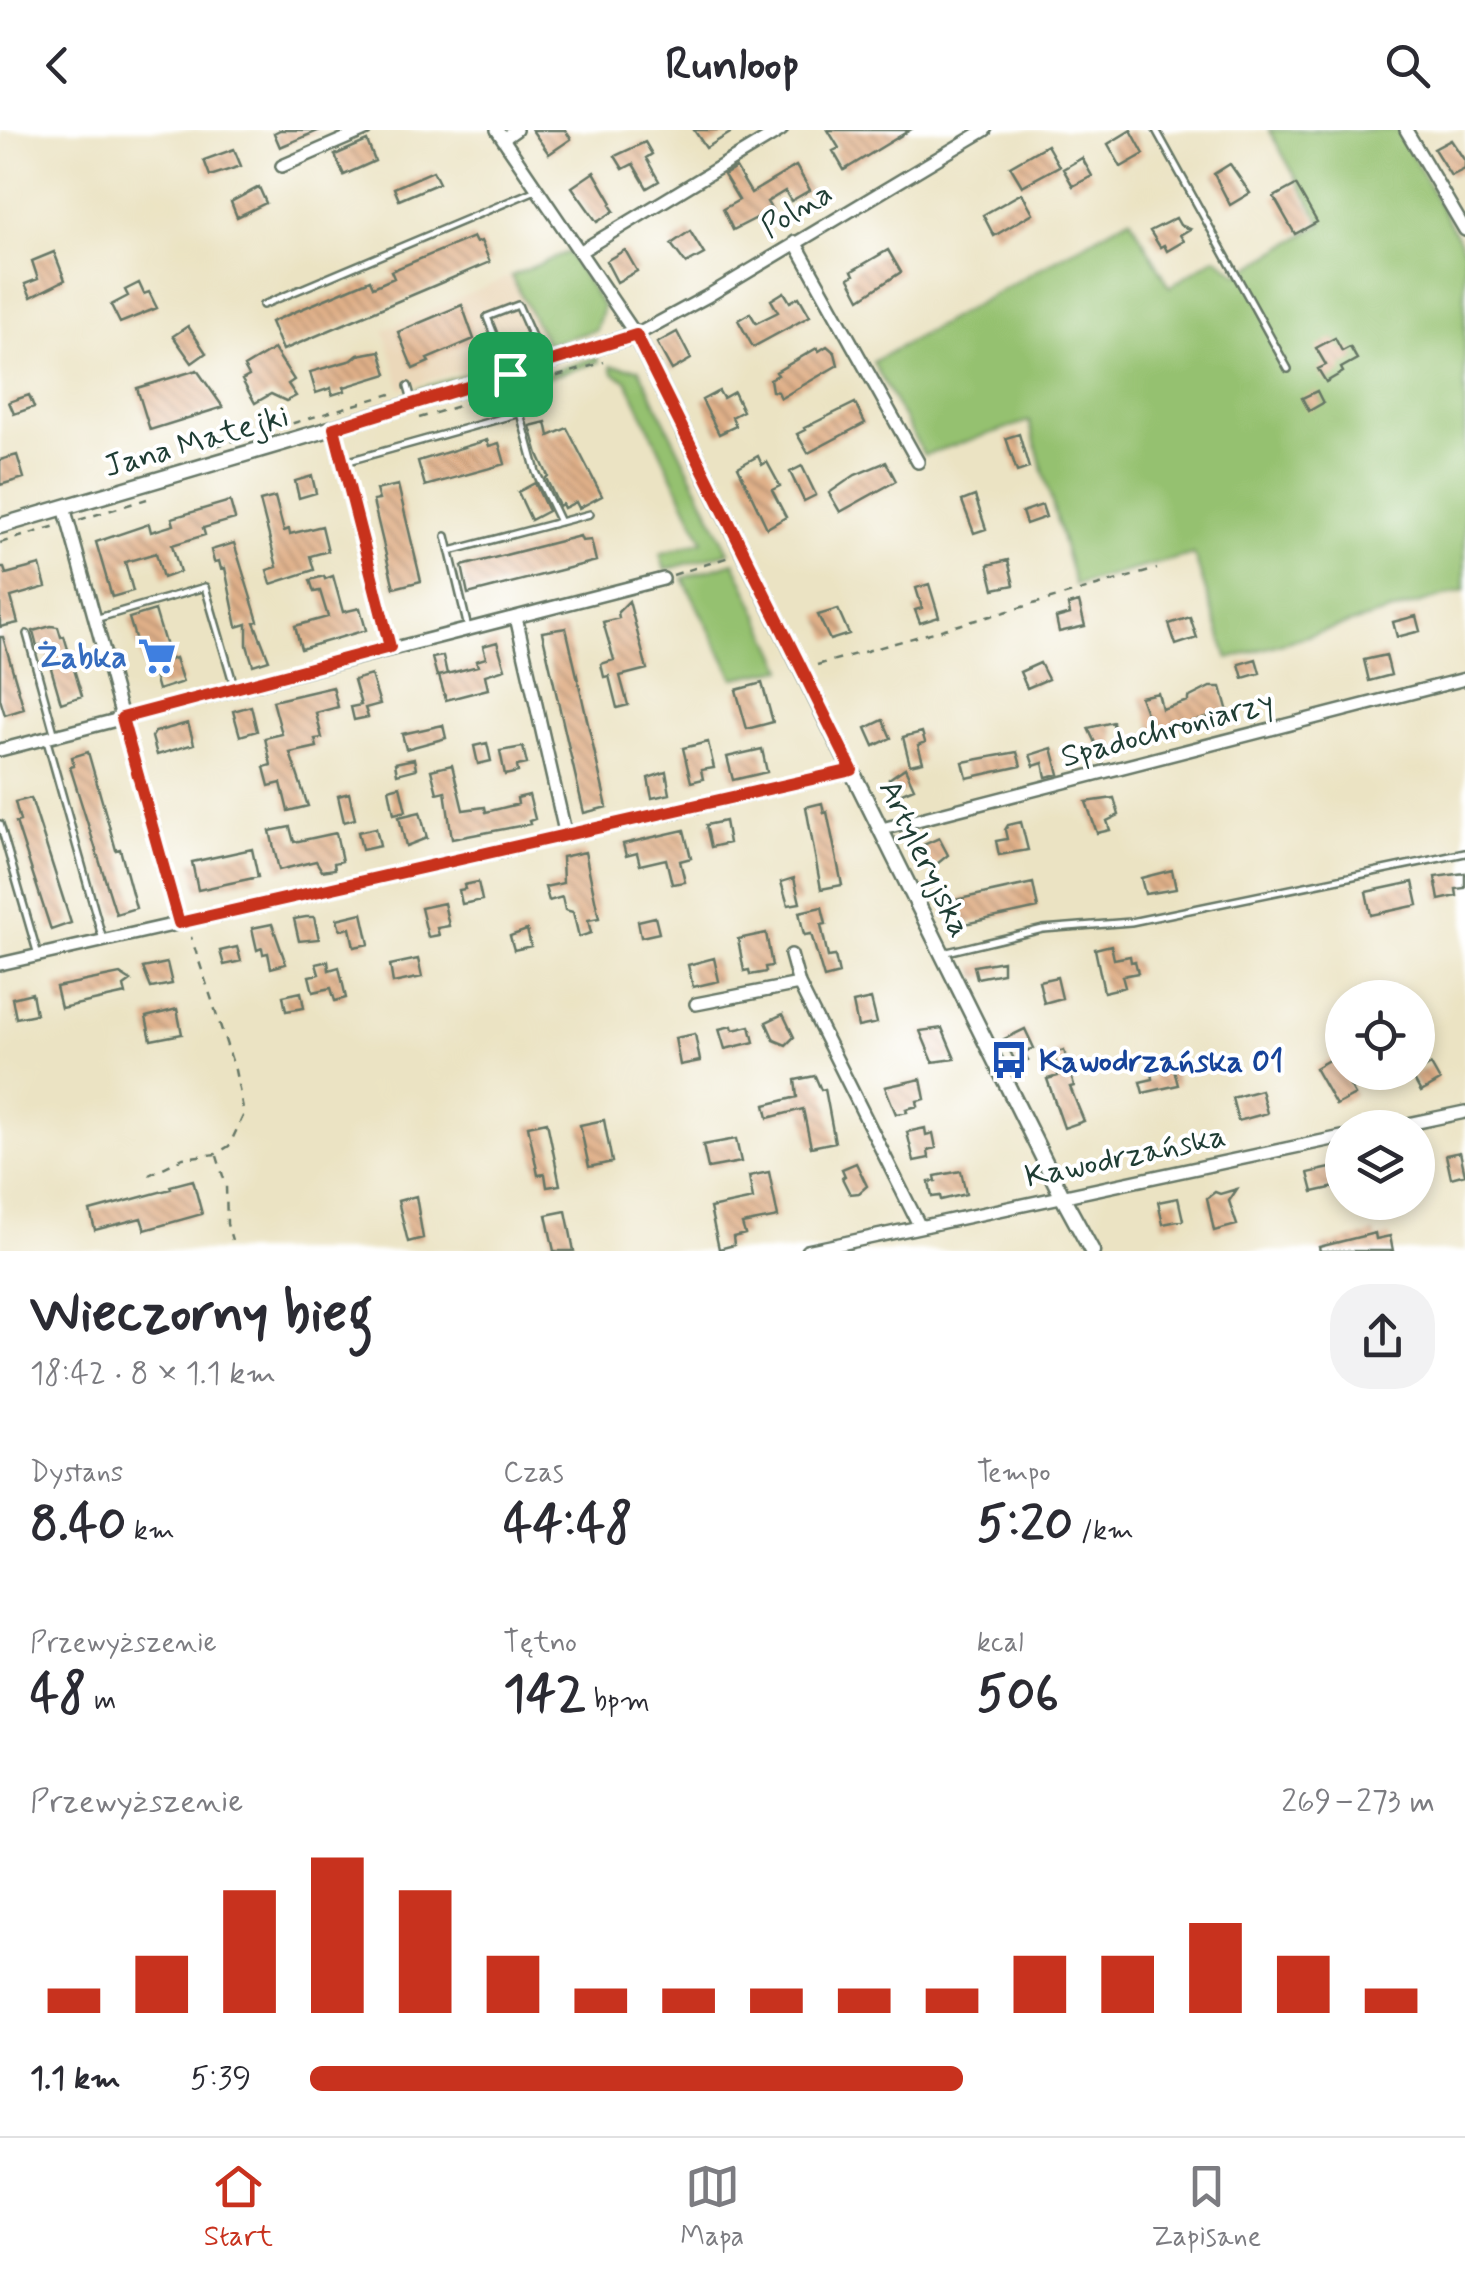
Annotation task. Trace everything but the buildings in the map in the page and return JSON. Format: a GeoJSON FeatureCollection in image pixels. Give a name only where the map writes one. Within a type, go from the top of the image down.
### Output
{"type":"FeatureCollection","features":[{"type":"Feature","properties":{"kind":"street"},"geometry":{"type":"LineString","coordinates":[[282,166],[365,130]]}},
{"type":"Feature","properties":{"kind":"street"},"geometry":{"type":"LineString","coordinates":[[500,134],[516,130]]}},
{"type":"Feature","properties":{"kind":"street"},"geometry":{"type":"LineString","coordinates":[[580,251],[781,130]]}},
{"type":"Feature","properties":{"kind":"street","name":"Polna"},"geometry":{"type":"LineString","coordinates":[[636,335],[984,130]]}},
{"type":"Feature","properties":{"kind":"street"},"geometry":{"type":"LineString","coordinates":[[1406,130],[1465,230]]}},
{"type":"Feature","properties":{"kind":"street","name":"Artyleryjska"},"geometry":{"type":"LineString","coordinates":[[500,134],[636,335],[1062,1198],[1092,1251]]}},
{"type":"Feature","properties":{"kind":"street"},"geometry":{"type":"LineString","coordinates":[[796,242],[918,462]]}},
{"type":"Feature","properties":{"kind":"street","name":"Jana Matejki"},"geometry":{"type":"LineString","coordinates":[[0,526],[66,515],[334,428],[410,393],[510,374],[636,335]]}},
{"type":"Feature","properties":{"kind":"street"},"geometry":{"type":"LineString","coordinates":[[334,428],[390,647]]}},
{"type":"Feature","properties":{"kind":"street"},"geometry":{"type":"LineString","coordinates":[[66,515],[182,922]]}},
{"type":"Feature","properties":{"kind":"street"},"geometry":{"type":"LineString","coordinates":[[0,750],[663,578]]}},
{"type":"Feature","properties":{"kind":"street"},"geometry":{"type":"LineString","coordinates":[[516,617],[566,836]]}},
{"type":"Feature","properties":{"kind":"street","name":"Spadochroniarzy"},"geometry":{"type":"LineString","coordinates":[[882,830],[1465,680]]}},
{"type":"Feature","properties":{"kind":"street"},"geometry":{"type":"LineString","coordinates":[[0,964],[852,770]]}},
{"type":"Feature","properties":{"kind":"street"},"geometry":{"type":"LineString","coordinates":[[791,955],[800,984],[919,1225]]}},
{"type":"Feature","properties":{"kind":"street"},"geometry":{"type":"LineString","coordinates":[[696,1004],[800,984]]}},
{"type":"Feature","properties":{"kind":"street"},"geometry":{"type":"LineString","coordinates":[[1435,1118],[1465,1112]]}},
{"type":"Feature","properties":{"kind":"street","name":"Kawodrzańska"},"geometry":{"type":"LineString","coordinates":[[807,1251],[846,1247],[919,1225],[1325,1141]]}},
{"type":"Feature","properties":{"kind":"lane"},"geometry":{"type":"LineString","coordinates":[[1156,130],[1288,368]]}},
{"type":"Feature","properties":{"kind":"lane"},"geometry":{"type":"LineString","coordinates":[[262,305],[537,190]]}},
{"type":"Feature","properties":{"kind":"lane"},"geometry":{"type":"LineString","coordinates":[[510,374],[487,317],[518,305],[534,341]]}},
{"type":"Feature","properties":{"kind":"lane"},"geometry":{"type":"LineString","coordinates":[[342,463],[520,413],[536,472],[560,522]]}},
{"type":"Feature","properties":{"kind":"lane"},"geometry":{"type":"LineString","coordinates":[[450,551],[590,514]]}},
{"type":"Feature","properties":{"kind":"lane"},"geometry":{"type":"LineString","coordinates":[[446,536],[468,628]]}},
{"type":"Feature","properties":{"kind":"lane"},"geometry":{"type":"LineString","coordinates":[[95,619],[204,586],[234,689]]}},
{"type":"Feature","properties":{"kind":"lane"},"geometry":{"type":"LineString","coordinates":[[27,634],[103,940]]}},
{"type":"Feature","properties":{"kind":"lane"},"geometry":{"type":"LineString","coordinates":[[0,824],[38,955]]}},
{"type":"Feature","properties":{"kind":"lane"},"geometry":{"type":"LineString","coordinates":[[942,953],[1043,929],[1132,922],[1465,853]]}},
{"type":"Feature","properties":{"kind":"path"},"geometry":{"type":"LineString","coordinates":[[404,422],[604,362]]}},
{"type":"Feature","properties":{"kind":"path"},"geometry":{"type":"LineString","coordinates":[[203,450],[410,393]]}},
{"type":"Feature","properties":{"kind":"path"},"geometry":{"type":"LineString","coordinates":[[0,543],[66,515]]}},
{"type":"Feature","properties":{"kind":"path"},"geometry":{"type":"LineString","coordinates":[[663,578],[743,553]]}},
{"type":"Feature","properties":{"kind":"path"},"geometry":{"type":"LineString","coordinates":[[802,670],[1157,569]]}},
{"type":"Feature","properties":{"kind":"path"},"geometry":{"type":"LineString","coordinates":[[149,1175],[183,1158],[216,1154],[230,1146],[244,1114],[210,987],[182,922]]}},
{"type":"Feature","properties":{"kind":"path"},"geometry":{"type":"LineString","coordinates":[[216,1154],[226,1186],[232,1240]]}},
{"type":"Feature","properties":{"kind":"shaded area"},"geometry":{"type":"Polygon","coordinates":[[[511,276],[547,344],[401,389],[384,330],[511,276]]]}},
{"type":"Feature","properties":{"kind":"green space"},"geometry":{"type":"Polygon","coordinates":[[[1269,130],[1398,130],[1465,251],[1465,590],[1228,659],[1194,554],[1075,585],[1029,421],[924,455],[873,362],[1130,218],[1170,287],[1216,257],[1238,274],[1322,224],[1269,130]]]}},
{"type":"Feature","properties":{"kind":"green space"},"geometry":{"type":"Polygon","coordinates":[[[568,252],[603,307],[596,330],[547,344],[511,276],[568,252]]]}},
{"type":"Feature","properties":{"kind":"green space"},"geometry":{"type":"Polygon","coordinates":[[[597,357],[599,362],[530,383],[529,378],[597,357]]]}},
{"type":"Feature","properties":{"kind":"green space"},"geometry":{"type":"Polygon","coordinates":[[[495,366],[496,371],[418,393],[417,389],[495,366]]]}},
{"type":"Feature","properties":{"kind":"green space"},"geometry":{"type":"Polygon","coordinates":[[[611,366],[639,369],[729,552],[665,570],[660,554],[703,541],[627,381],[613,373],[611,366]]]}},
{"type":"Feature","properties":{"kind":"green space"},"geometry":{"type":"Polygon","coordinates":[[[734,562],[784,669],[734,678],[683,578],[734,562]]]}},
{"type":"Feature","properties":{"kind":"place","name":"Żabka"},"geometry":{"type":"Point","coordinates":[157,656]}},
{"type":"Feature","properties":{"kind":"place","name":"Kawodrzańska 01"},"geometry":{"type":"Point","coordinates":[1009,1060]}},
{"type":"Feature","properties":{"kind":"route"},"geometry":{"type":"LineString","coordinates":[[636,335],[852,770],[179,923],[122,718],[390,647],[334,428],[510,374],[636,335]]}}]}
